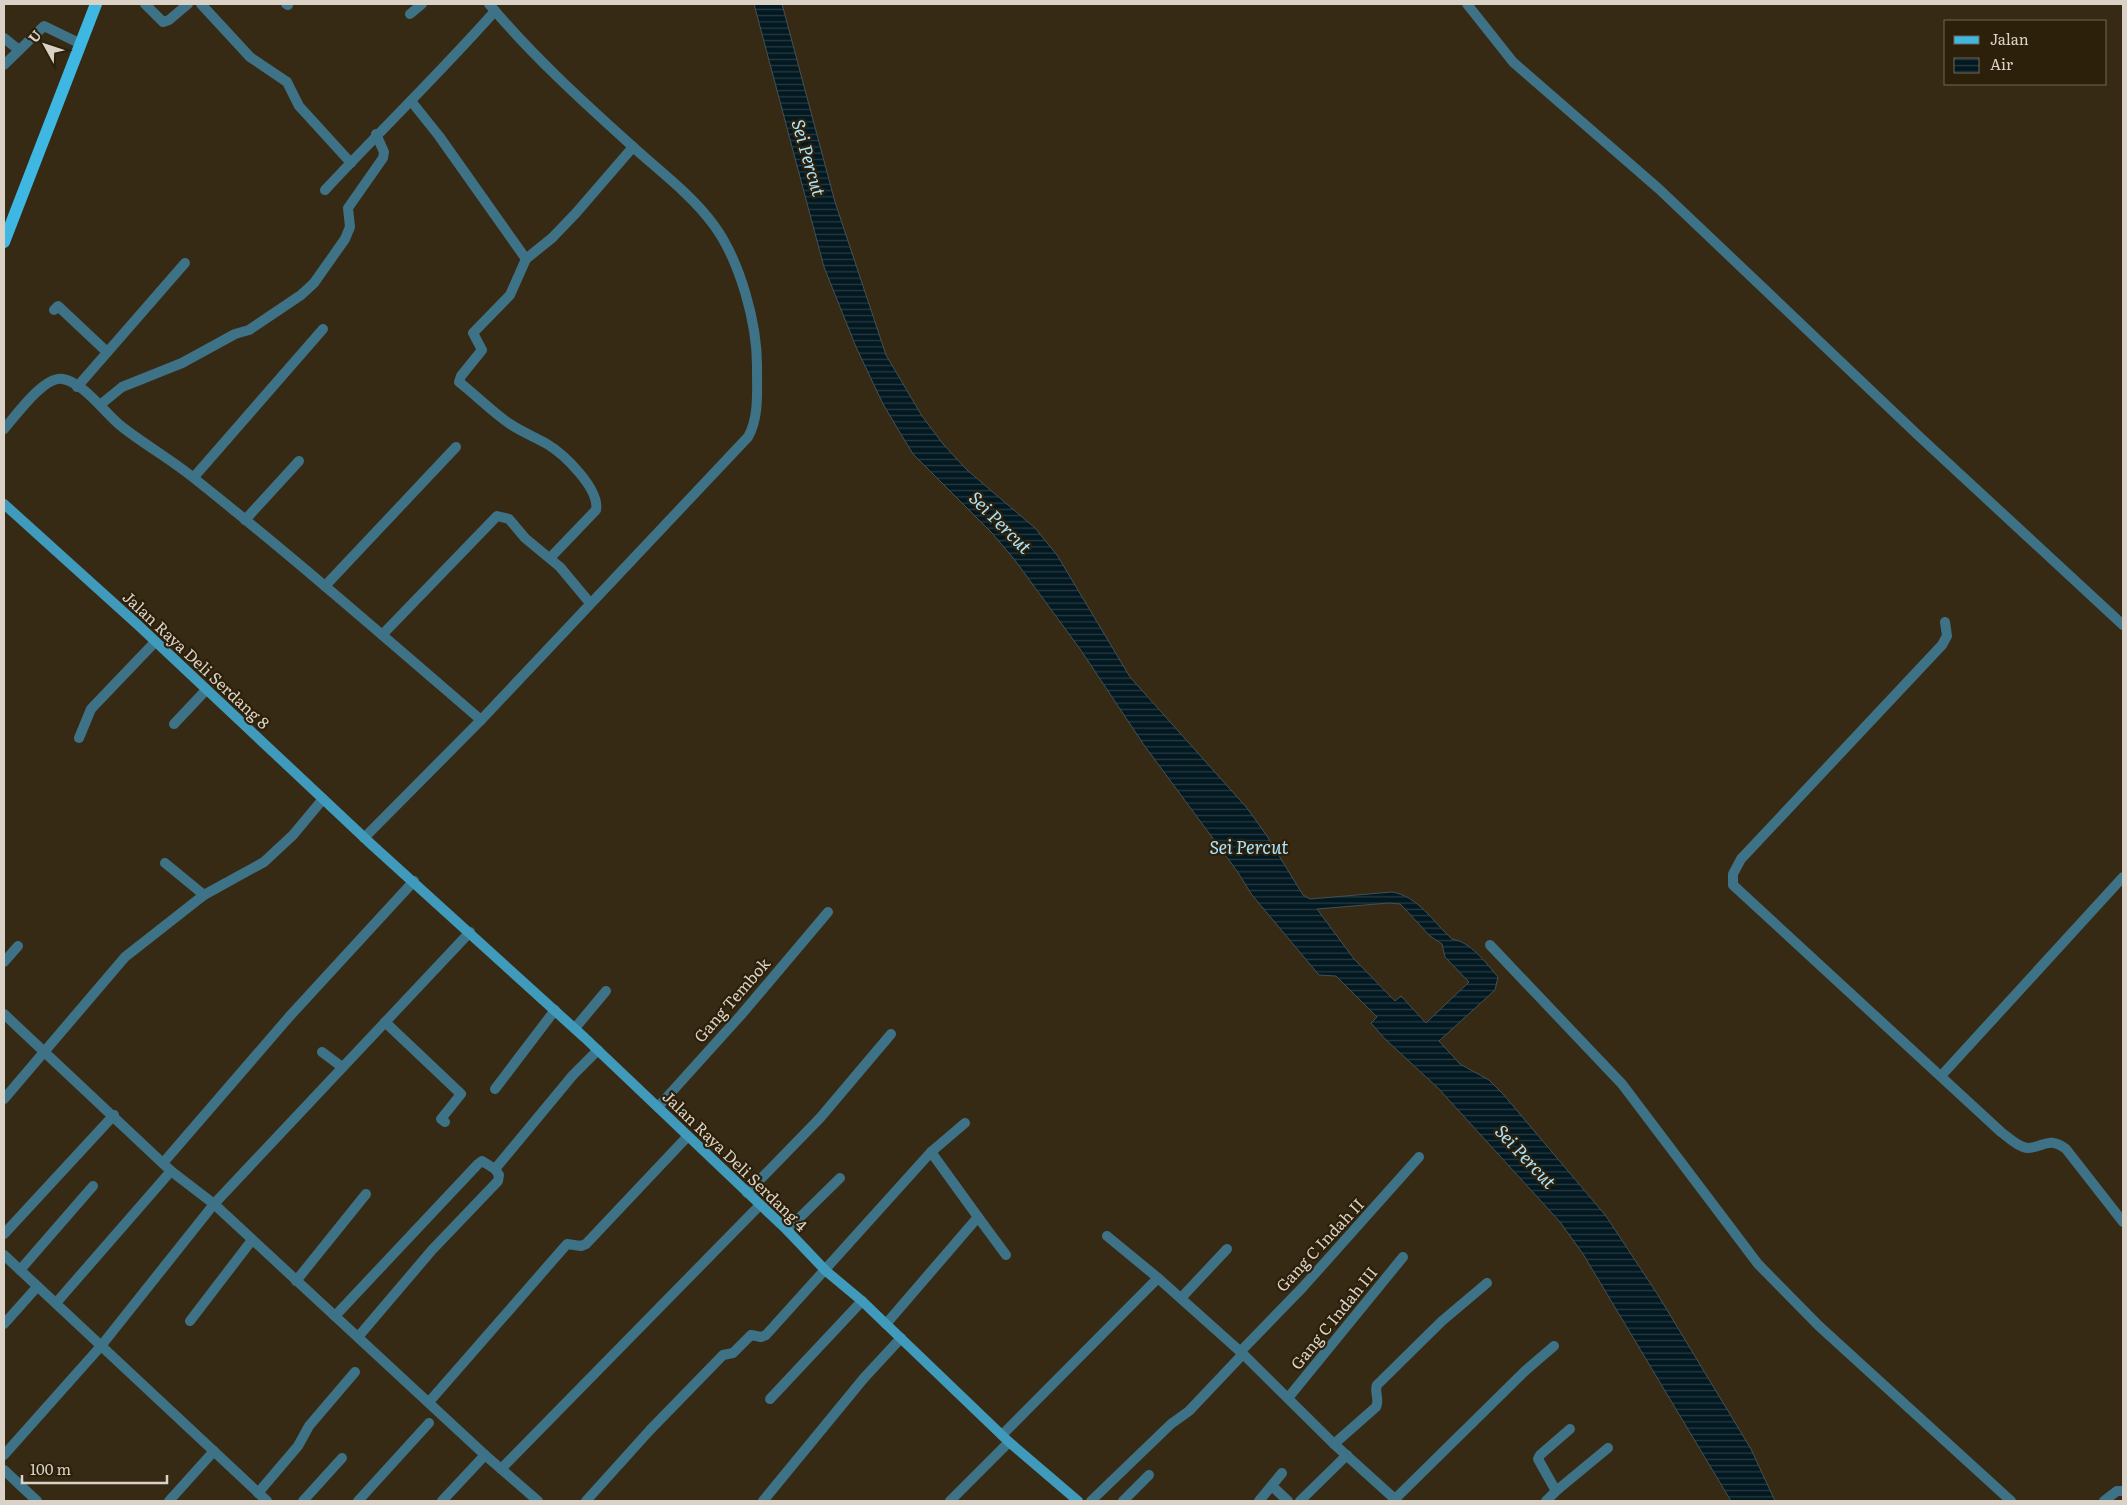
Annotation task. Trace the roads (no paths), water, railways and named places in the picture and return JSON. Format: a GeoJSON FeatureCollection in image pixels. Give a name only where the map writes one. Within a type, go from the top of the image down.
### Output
{"type":"FeatureCollection","features":[{"type":"Feature","properties":{"kind":"main road"},"geometry":{"type":"LineString","coordinates":[[4,242],[96,4]]}},
{"type":"Feature","properties":{"kind":"street"},"geometry":{"type":"LineString","coordinates":[[145,4],[163,22],[188,4]]}},
{"type":"Feature","properties":{"kind":"street"},"geometry":{"type":"LineString","coordinates":[[201,4],[250,57],[287,82],[299,106],[350,163]]}},
{"type":"Feature","properties":{"kind":"street"},"geometry":{"type":"LineString","coordinates":[[410,14],[422,4]]}},
{"type":"Feature","properties":{"kind":"street"},"geometry":{"type":"LineString","coordinates":[[1467,4],[1513,62],[1659,189],[1928,445],[2123,625]]}},
{"type":"Feature","properties":{"kind":"street"},"geometry":{"type":"LineString","coordinates":[[326,190],[376,134],[411,101],[492,7],[552,74],[705,214],[714,226],[733,262],[749,303],[757,361],[756,412],[748,437],[367,840]]}},
{"type":"Feature","properties":{"kind":"street"},"geometry":{"type":"LineString","coordinates":[[4,65],[44,26],[81,44]]}},
{"type":"Feature","properties":{"kind":"street"},"geometry":{"type":"LineString","coordinates":[[4,38],[18,50]]}},
{"type":"Feature","properties":{"kind":"street"},"geometry":{"type":"LineString","coordinates":[[411,101],[526,259]]}},
{"type":"Feature","properties":{"kind":"street"},"geometry":{"type":"LineString","coordinates":[[100,405],[122,387],[182,363],[235,334],[249,330],[301,295],[314,283],[345,239],[350,227],[348,208],[383,158],[384,152],[376,134]]}},
{"type":"Feature","properties":{"kind":"street"},"geometry":{"type":"LineString","coordinates":[[550,558],[596,510],[596,500],[591,488],[564,457],[549,445],[510,424],[459,382],[461,376],[482,350],[472,334],[510,295],[526,259],[552,238],[576,213],[633,147]]}},
{"type":"Feature","properties":{"kind":"street"},"geometry":{"type":"LineString","coordinates":[[77,387],[185,263]]}},
{"type":"Feature","properties":{"kind":"street"},"geometry":{"type":"LineString","coordinates":[[54,310],[58,306],[107,352]]}},
{"type":"Feature","properties":{"kind":"street"},"geometry":{"type":"LineString","coordinates":[[194,478],[323,330]]}},
{"type":"Feature","properties":{"kind":"street"},"geometry":{"type":"LineString","coordinates":[[4,429],[36,392],[55,380],[64,379],[100,405],[120,425],[194,478],[325,586],[481,720]]}},
{"type":"Feature","properties":{"kind":"street"},"geometry":{"type":"LineString","coordinates":[[325,586],[456,447]]}},
{"type":"Feature","properties":{"kind":"street"},"geometry":{"type":"LineString","coordinates":[[245,520],[299,461]]}},
{"type":"Feature","properties":{"kind":"street","name":"Jalan Raya Deli Serdang 8"},"geometry":{"type":"LineString","coordinates":[[4,504],[367,840]]}},
{"type":"Feature","properties":{"kind":"street"},"geometry":{"type":"LineString","coordinates":[[382,635],[497,516],[509,519],[525,538],[550,558],[590,602]]}},
{"type":"Feature","properties":{"kind":"street"},"geometry":{"type":"LineString","coordinates":[[1945,622],[1947,636],[1942,645],[1741,859],[1733,874],[1733,884],[2001,1132],[2028,1148],[2044,1142],[2060,1144],[2072,1156],[2123,1222]]}},
{"type":"Feature","properties":{"kind":"street"},"geometry":{"type":"LineString","coordinates":[[79,738],[91,709],[155,642]]}},
{"type":"Feature","properties":{"kind":"street"},"geometry":{"type":"LineString","coordinates":[[174,724],[206,690]]}},
{"type":"Feature","properties":{"kind":"street"},"geometry":{"type":"LineString","coordinates":[[4,1099],[125,957],[204,895],[264,862],[293,835],[323,799]]}},
{"type":"Feature","properties":{"kind":"street","name":"Jalan Raya Deli Serdang 4"},"geometry":{"type":"LineString","coordinates":[[367,840],[575,1028],[658,1107],[686,1137],[787,1230],[826,1271],[862,1301],[1072,1499]]}},
{"type":"Feature","properties":{"kind":"street"},"geometry":{"type":"LineString","coordinates":[[165,863],[204,895]]}},
{"type":"Feature","properties":{"kind":"street"},"geometry":{"type":"LineString","coordinates":[[1941,1076],[2123,877]]}},
{"type":"Feature","properties":{"kind":"street"},"geometry":{"type":"LineString","coordinates":[[163,1162],[289,1017],[414,881]]}},
{"type":"Feature","properties":{"kind":"street","name":"Gang Tembok"},"geometry":{"type":"LineString","coordinates":[[658,1107],[741,1015],[828,912]]}},
{"type":"Feature","properties":{"kind":"street"},"geometry":{"type":"LineString","coordinates":[[4,1455],[101,1346],[214,1204],[470,932]]}},
{"type":"Feature","properties":{"kind":"street"},"geometry":{"type":"LineString","coordinates":[[1490,945],[1622,1084],[1758,1264],[1819,1326],[2011,1501]]}},
{"type":"Feature","properties":{"kind":"street"},"geometry":{"type":"LineString","coordinates":[[4,962],[18,946]]}},
{"type":"Feature","properties":{"kind":"street"},"geometry":{"type":"LineString","coordinates":[[575,1028],[606,991]]}},
{"type":"Feature","properties":{"kind":"street"},"geometry":{"type":"LineString","coordinates":[[495,1089],[555,1010]]}},
{"type":"Feature","properties":{"kind":"street"},"geometry":{"type":"LineString","coordinates":[[4,1014],[43,1053],[114,1115],[171,1171],[214,1204],[484,1455],[538,1501]]}},
{"type":"Feature","properties":{"kind":"street"},"geometry":{"type":"LineString","coordinates":[[385,1022],[461,1094],[441,1118],[445,1122]]}},
{"type":"Feature","properties":{"kind":"street"},"geometry":{"type":"LineString","coordinates":[[747,1193],[820,1118],[891,1034]]}},
{"type":"Feature","properties":{"kind":"street"},"geometry":{"type":"LineString","coordinates":[[495,1169],[573,1075],[598,1050]]}},
{"type":"Feature","properties":{"kind":"street"},"geometry":{"type":"LineString","coordinates":[[322,1052],[342,1067]]}},
{"type":"Feature","properties":{"kind":"street"},"geometry":{"type":"LineString","coordinates":[[4,1234],[114,1115]]}},
{"type":"Feature","properties":{"kind":"street"},"geometry":{"type":"LineString","coordinates":[[586,1501],[650,1430],[721,1356],[732,1353],[751,1335],[761,1337],[766,1335],[826,1271],[879,1208],[931,1152],[965,1124]]}},
{"type":"Feature","properties":{"kind":"street"},"geometry":{"type":"LineString","coordinates":[[429,1402],[567,1244],[581,1246],[586,1244],[686,1137]]}},
{"type":"Feature","properties":{"kind":"street"},"geometry":{"type":"LineString","coordinates":[[931,1152],[1006,1255]]}},
{"type":"Feature","properties":{"kind":"street","name":"Gang C Indah II"},"geometry":{"type":"LineString","coordinates":[[1092,1501],[1171,1424],[1189,1411],[1419,1157]]}},
{"type":"Feature","properties":{"kind":"street"},"geometry":{"type":"LineString","coordinates":[[335,1316],[482,1160],[495,1169],[499,1175],[498,1181],[432,1250],[358,1337]]}},
{"type":"Feature","properties":{"kind":"street"},"geometry":{"type":"LineString","coordinates":[[56,1303],[171,1171]]}},
{"type":"Feature","properties":{"kind":"street"},"geometry":{"type":"LineString","coordinates":[[787,1230],[840,1178]]}},
{"type":"Feature","properties":{"kind":"street"},"geometry":{"type":"LineString","coordinates":[[20,1270],[93,1186]]}},
{"type":"Feature","properties":{"kind":"street"},"geometry":{"type":"LineString","coordinates":[[296,1281],[366,1194]]}},
{"type":"Feature","properties":{"kind":"street"},"geometry":{"type":"LineString","coordinates":[[500,1468],[760,1205]]}},
{"type":"Feature","properties":{"kind":"street"},"geometry":{"type":"LineString","coordinates":[[886,1324],[978,1218]]}},
{"type":"Feature","properties":{"kind":"street"},"geometry":{"type":"LineString","coordinates":[[1107,1236],[1158,1278],[1242,1353],[1334,1444],[1396,1500],[1525,1371],[1554,1346]]}},
{"type":"Feature","properties":{"kind":"street"},"geometry":{"type":"LineString","coordinates":[[190,1321],[252,1240]]}},
{"type":"Feature","properties":{"kind":"street"},"geometry":{"type":"LineString","coordinates":[[1181,1298],[1227,1249]]}},
{"type":"Feature","properties":{"kind":"street"},"geometry":{"type":"LineString","coordinates":[[4,1255],[267,1501]]}},
{"type":"Feature","properties":{"kind":"street","name":"Gang C Indah III"},"geometry":{"type":"LineString","coordinates":[[1288,1398],[1403,1257]]}},
{"type":"Feature","properties":{"kind":"street"},"geometry":{"type":"LineString","coordinates":[[950,1501],[1006,1438],[1158,1278]]}},
{"type":"Feature","properties":{"kind":"street"},"geometry":{"type":"LineString","coordinates":[[1334,1444],[1376,1407],[1378,1403],[1377,1384],[1442,1321],[1487,1283]]}},
{"type":"Feature","properties":{"kind":"street"},"geometry":{"type":"LineString","coordinates":[[4,1324],[37,1287]]}},
{"type":"Feature","properties":{"kind":"street"},"geometry":{"type":"LineString","coordinates":[[770,1399],[862,1301]]}},
{"type":"Feature","properties":{"kind":"street"},"geometry":{"type":"LineString","coordinates":[[763,1501],[864,1378],[901,1338]]}},
{"type":"Feature","properties":{"kind":"street"},"geometry":{"type":"LineString","coordinates":[[258,1493],[298,1446],[309,1426],[355,1372]]}},
{"type":"Feature","properties":{"kind":"street"},"geometry":{"type":"LineString","coordinates":[[358,1501],[429,1423]]}},
{"type":"Feature","properties":{"kind":"street"},"geometry":{"type":"LineString","coordinates":[[1556,1491],[1538,1459],[1540,1455],[1570,1429]]}},
{"type":"Feature","properties":{"kind":"street"},"geometry":{"type":"LineString","coordinates":[[1546,1501],[1608,1448]]}},
{"type":"Feature","properties":{"kind":"street"},"geometry":{"type":"LineString","coordinates":[[169,1501],[214,1452]]}},
{"type":"Feature","properties":{"kind":"street"},"geometry":{"type":"LineString","coordinates":[[442,1501],[484,1455]]}},
{"type":"Feature","properties":{"kind":"street"},"geometry":{"type":"LineString","coordinates":[[1300,1501],[1347,1455]]}},
{"type":"Feature","properties":{"kind":"street"},"geometry":{"type":"LineString","coordinates":[[303,1501],[342,1458]]}},
{"type":"Feature","properties":{"kind":"street"},"geometry":{"type":"LineString","coordinates":[[4,1470],[37,1501]]}},
{"type":"Feature","properties":{"kind":"street"},"geometry":{"type":"LineString","coordinates":[[1259,1501],[1282,1473]]}},
{"type":"Feature","properties":{"kind":"street"},"geometry":{"type":"LineString","coordinates":[[1123,1501],[1150,1475]]}},
{"type":"Feature","properties":{"kind":"street"},"geometry":{"type":"LineString","coordinates":[[1272,1486],[1288,1501]]}},
{"type":"Feature","properties":{"kind":"street"},"geometry":{"type":"LineString","coordinates":[[2104,1501],[2117,1491],[2123,1491]]}},
{"type":"Feature","properties":{"kind":"water","name":"Sei Percut"},"geometry":{"type":"Polygon","coordinates":[[[754,4],[782,4],[835,202],[886,355],[922,416],[943,444],[967,470],[1035,528],[1057,555],[1130,677],[1247,808],[1267,836],[1303,895],[1310,899],[1392,892],[1401,894],[1425,911],[1452,939],[1466,944],[1472,949],[1498,977],[1495,990],[1439,1041],[1460,1064],[1489,1080],[1503,1094],[1606,1216],[1658,1295],[1751,1449],[1775,1501],[1731,1501],[1583,1254],[1560,1222],[1438,1088],[1385,1039],[1371,1023],[1377,1017],[1336,976],[1319,975],[1252,895],[1237,871],[1144,745],[1080,649],[1014,559],[992,533],[913,454],[883,404],[856,347],[824,267],[754,4]],[[1389,903],[1317,909],[1354,959],[1395,1001],[1401,996],[1426,1023],[1469,982],[1445,957],[1442,944],[1430,936],[1400,904],[1389,903]]]}}]}
